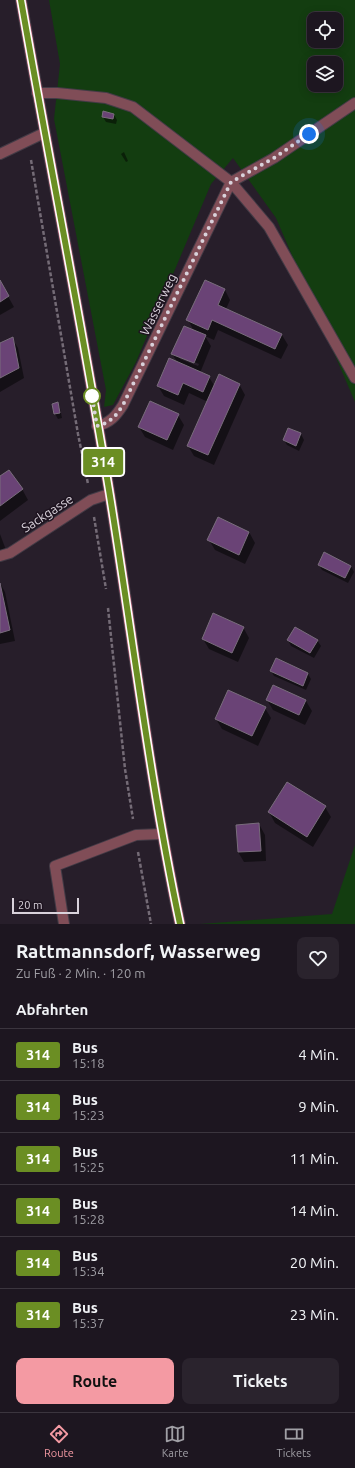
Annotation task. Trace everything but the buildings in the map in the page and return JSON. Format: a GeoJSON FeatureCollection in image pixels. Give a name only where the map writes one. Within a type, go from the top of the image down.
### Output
{"type":"FeatureCollection","features":[{"type":"Feature","properties":{"kind":"main road"},"geometry":{"type":"LineString","coordinates":[[21,0],[44,133],[71,267],[109,494],[161,834],[180,924]]}},
{"type":"Feature","properties":{"kind":"street"},"geometry":{"type":"LineString","coordinates":[[37,93],[57,92],[106,98],[133,107],[231,182],[269,227],[355,378]]}},
{"type":"Feature","properties":{"kind":"street"},"geometry":{"type":"LineString","coordinates":[[231,182],[274,158],[355,103]]}},
{"type":"Feature","properties":{"kind":"street"},"geometry":{"type":"LineString","coordinates":[[0,154],[44,133]]}},
{"type":"Feature","properties":{"kind":"street","name":"Wasserweg"},"geometry":{"type":"LineString","coordinates":[[97,426],[114,419],[123,405],[231,182]]}},
{"type":"Feature","properties":{"kind":"street","name":"Sackgasse"},"geometry":{"type":"LineString","coordinates":[[0,556],[10,553],[91,500],[109,494]]}},
{"type":"Feature","properties":{"kind":"street"},"geometry":{"type":"LineString","coordinates":[[64,924],[55,866],[136,835],[161,834]]}},
{"type":"Feature","properties":{"kind":"path"},"geometry":{"type":"LineString","coordinates":[[28,140],[106,590]]}},
{"type":"Feature","properties":{"kind":"path"},"geometry":{"type":"LineString","coordinates":[[108,605],[125,769],[151,924]]}},
{"type":"Feature","properties":{"kind":"green space"},"geometry":{"type":"Polygon","coordinates":[[[49,0],[355,0],[355,402],[276,218],[233,158],[211,184],[136,362],[113,405],[104,407],[106,390],[54,119],[60,64],[49,0]]]}},
{"type":"Feature","properties":{"kind":"green space"},"geometry":{"type":"Polygon","coordinates":[[[355,845],[355,924],[200,924],[332,914],[355,845]]]}},
{"type":"Feature","properties":{"kind":"bus line","name":"314"},"geometry":{"type":"LineString","coordinates":[[21,0],[44,133],[71,267],[109,494],[161,834],[180,924]]}},
{"type":"Feature","properties":{"kind":"route"},"geometry":{"type":"LineString","coordinates":[[92,396],[91,390],[97,426],[114,419],[123,405],[231,182],[274,158],[309,134]]}}]}
